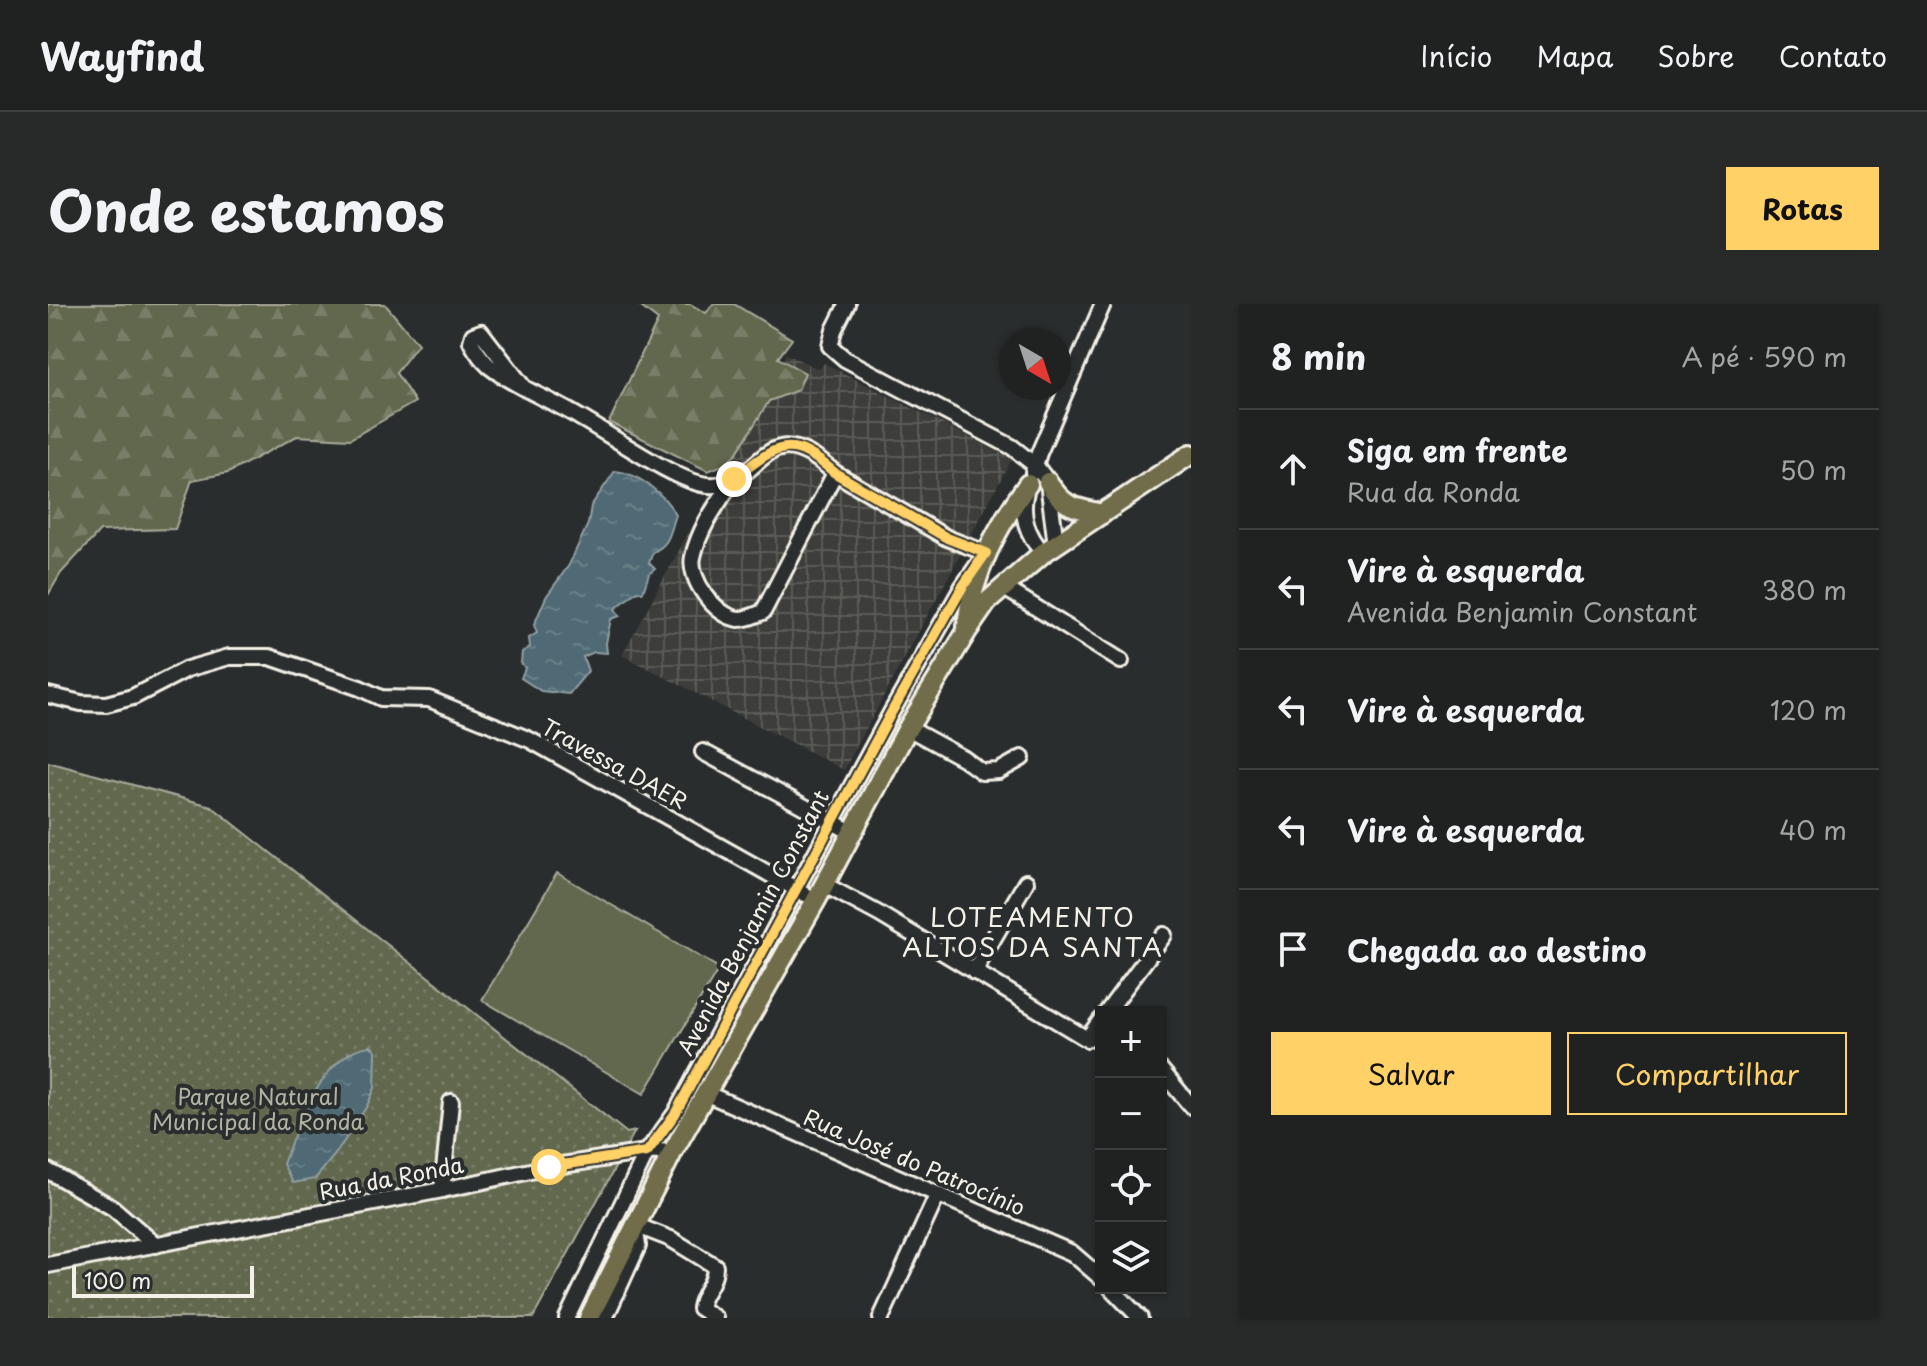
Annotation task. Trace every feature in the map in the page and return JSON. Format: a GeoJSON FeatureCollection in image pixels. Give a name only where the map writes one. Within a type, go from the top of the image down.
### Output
{"type":"FeatureCollection","features":[{"type":"Feature","properties":{"kind":"main road","name":"Avenida Benjamin Constant"},"geometry":{"type":"LineString","coordinates":[[589,1318],[705,1093],[820,893],[908,728],[987,602],[1049,549],[1191,454]]}},
{"type":"Feature","properties":{"kind":"main road"},"geometry":{"type":"LineString","coordinates":[[1048,482],[1059,500],[1102,514]]}},
{"type":"Feature","properties":{"kind":"main road"},"geometry":{"type":"LineString","coordinates":[[967,631],[969,609],[986,553],[1028,484]]}},
{"type":"Feature","properties":{"kind":"main road"},"geometry":{"type":"LineString","coordinates":[[986,553],[995,567],[1019,573]]}},
{"type":"Feature","properties":{"kind":"street"},"geometry":{"type":"LineString","coordinates":[[847,304],[830,346],[845,359],[1012,447],[1036,466],[1048,482],[1049,549]]}},
{"type":"Feature","properties":{"kind":"street"},"geometry":{"type":"LineString","coordinates":[[1049,549],[1029,532],[1022,508],[1039,453],[1103,304]]}},
{"type":"Feature","properties":{"kind":"street"},"geometry":{"type":"LineString","coordinates":[[524,388],[577,415],[680,476],[707,485],[734,479]]}},
{"type":"Feature","properties":{"kind":"street"},"geometry":{"type":"LineString","coordinates":[[835,473],[763,612],[736,619],[721,611],[706,595],[694,575],[692,560],[702,531],[734,479],[776,448],[791,447],[822,462],[835,473],[947,538],[986,553]]}},
{"type":"Feature","properties":{"kind":"street","name":"Avenida Benjamin Constant"},"geometry":{"type":"LineString","coordinates":[[567,1318],[647,1152],[675,1114],[898,700],[963,586],[986,553]]}},
{"type":"Feature","properties":{"kind":"street"},"geometry":{"type":"LineString","coordinates":[[1003,587],[1121,661]]}},
{"type":"Feature","properties":{"kind":"street","name":"Travessa DAER"},"geometry":{"type":"LineString","coordinates":[[48,695],[81,703],[106,704],[133,697],[187,669],[229,657],[270,657],[381,698],[429,699],[530,740],[797,891],[820,893],[879,914],[1087,1039],[1095,1028]]}},
{"type":"Feature","properties":{"kind":"street"},"geometry":{"type":"LineString","coordinates":[[908,728],[982,772],[999,771],[1022,758]]}},
{"type":"Feature","properties":{"kind":"street"},"geometry":{"type":"LineString","coordinates":[[703,752],[853,833]]}},
{"type":"Feature","properties":{"kind":"street"},"geometry":{"type":"LineString","coordinates":[[974,972],[1026,882]]}},
{"type":"Feature","properties":{"kind":"street"},"geometry":{"type":"LineString","coordinates":[[1111,1006],[1164,935]]}},
{"type":"Feature","properties":{"kind":"street"},"geometry":{"type":"LineString","coordinates":[[1167,1077],[1191,1106]]}},
{"type":"Feature","properties":{"kind":"street","name":"Rua José do Patrocínio"},"geometry":{"type":"LineString","coordinates":[[705,1093],[1072,1253],[1095,1273]]}},
{"type":"Feature","properties":{"kind":"street"},"geometry":{"type":"LineString","coordinates":[[442,1190],[451,1102]]}},
{"type":"Feature","properties":{"kind":"street","name":"Rua da Ronda"},"geometry":{"type":"LineString","coordinates":[[48,1265],[549,1167],[673,1151]]}},
{"type":"Feature","properties":{"kind":"street"},"geometry":{"type":"LineString","coordinates":[[48,1171],[113,1208],[156,1245]]}},
{"type":"Feature","properties":{"kind":"street"},"geometry":{"type":"LineString","coordinates":[[881,1318],[937,1196]]}},
{"type":"Feature","properties":{"kind":"street"},"geometry":{"type":"LineString","coordinates":[[635,1225],[671,1239],[715,1266],[715,1278],[700,1308],[715,1318]]}},
{"type":"Feature","properties":{"kind":"street","name":"Avenida Benjamin Constant"},"geometry":{"type":"LineString","coordinates":[[605,1318],[638,1246],[635,1225]]}},
{"type":"Feature","properties":{"kind":"street"},"geometry":{"type":"LineString","coordinates":[[1117,1294],[1140,1318]]}},
{"type":"Feature","properties":{"kind":"shaded area"},"geometry":{"type":"Polygon","coordinates":[[[786,354],[819,369],[824,363],[1012,459],[844,770],[622,655],[786,354]]]}},
{"type":"Feature","properties":{"kind":"green space"},"geometry":{"type":"Polygon","coordinates":[[[48,304],[385,304],[418,344],[396,373],[415,402],[350,439],[297,436],[228,473],[192,480],[175,529],[100,531],[61,573],[48,595],[48,304]]]}},
{"type":"Feature","properties":{"kind":"green space"},"geometry":{"type":"Polygon","coordinates":[[[637,304],[690,304],[706,313],[713,304],[734,304],[792,339],[778,358],[805,373],[798,390],[769,401],[736,454],[726,464],[708,471],[609,422],[658,320],[637,304]]]}},
{"type":"Feature","properties":{"kind":"green space","name":"Parque Natural Municipal da Ronda"},"geometry":{"type":"Polygon","coordinates":[[[48,762],[211,806],[627,1133],[635,1131],[533,1318],[48,1318],[48,762]]]}},
{"type":"Feature","properties":{"kind":"green space"},"geometry":{"type":"Polygon","coordinates":[[[557,873],[719,968],[644,1094],[482,1000],[557,873]]]}},
{"type":"Feature","properties":{"kind":"water"},"geometry":{"type":"Polygon","coordinates":[[[615,471],[642,481],[665,500],[676,515],[671,532],[667,541],[653,552],[649,563],[655,569],[649,574],[643,592],[637,591],[615,609],[620,616],[611,619],[607,653],[594,652],[583,657],[588,671],[569,694],[541,691],[521,678],[525,668],[521,663],[522,652],[530,647],[529,638],[537,633],[534,625],[546,597],[569,565],[588,524],[591,506],[615,471]]]}},
{"type":"Feature","properties":{"kind":"water"},"geometry":{"type":"Polygon","coordinates":[[[371,1046],[376,1051],[375,1088],[367,1106],[315,1179],[293,1183],[283,1164],[315,1092],[340,1060],[355,1050],[371,1046]]]}},
{"type":"Feature","properties":{"kind":"district","name":"LOTEAMENTO ALTOS DA SANTA"},"geometry":{"type":"Point","coordinates":[1033,931]}},
{"type":"Feature","properties":{"kind":"route"},"geometry":{"type":"LineString","coordinates":[[549,1167],[647,1152],[675,1114],[891,713],[963,586],[986,553],[947,538],[835,473],[805,452],[791,447],[776,448],[734,479]]}}]}
